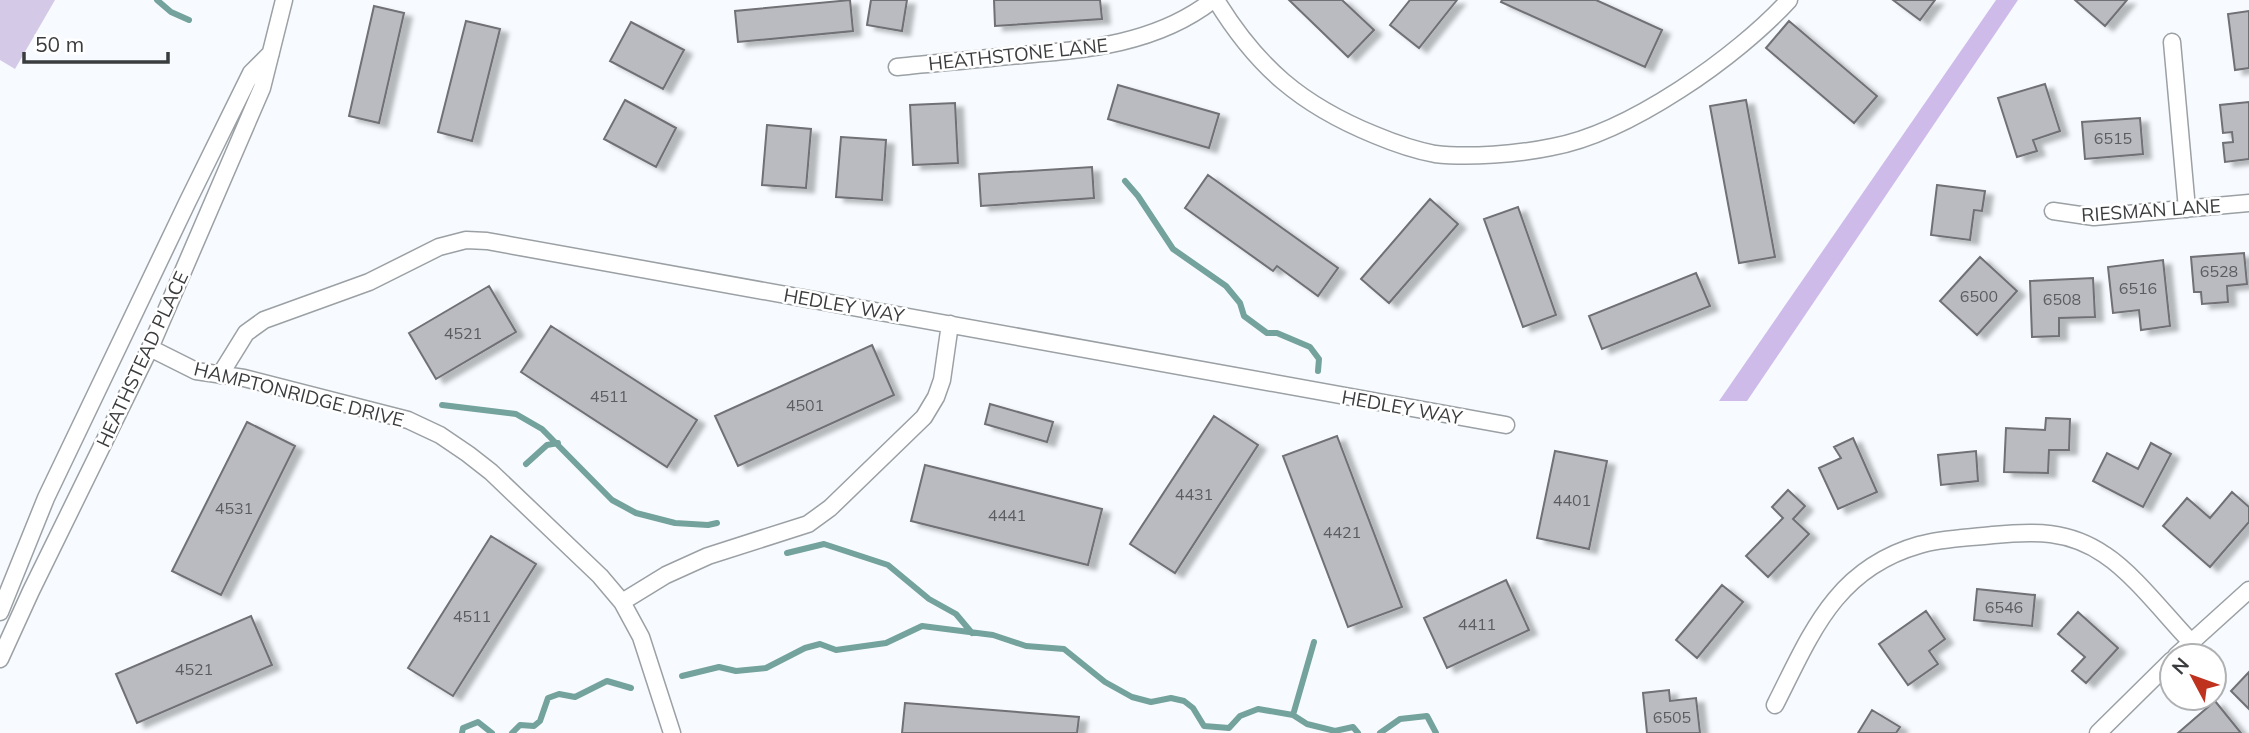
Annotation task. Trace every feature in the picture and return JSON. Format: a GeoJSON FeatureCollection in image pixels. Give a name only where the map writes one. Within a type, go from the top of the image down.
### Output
{"type":"FeatureCollection","features":[{"type":"Feature","properties":{"kind":"street","name":"HEATHSTEAD PLACE"},"geometry":{"type":"LineString","coordinates":[[0,659],[150,348],[262,88],[284,0]]}},
{"type":"Feature","properties":{"kind":"street"},"geometry":{"type":"LineString","coordinates":[[1214,0],[1252,52],[1307,101],[1356,127],[1402,146],[1458,155],[1553,147],[1598,133],[1647,109],[1695,79],[1738,48],[1789,0]]}},
{"type":"Feature","properties":{"kind":"street","name":"HEATHSTONE LANE"},"geometry":{"type":"LineString","coordinates":[[897,67],[1071,51],[1124,43],[1160,31],[1214,0]]}},
{"type":"Feature","properties":{"kind":"street"},"geometry":{"type":"LineString","coordinates":[[2172,42],[2187,209]]}},
{"type":"Feature","properties":{"kind":"street","name":"HEATHSTEAD PLACE"},"geometry":{"type":"LineString","coordinates":[[0,612],[46,498],[187,203],[251,72],[271,53]]}},
{"type":"Feature","properties":{"kind":"street","name":"RIESMAN LANE"},"geometry":{"type":"LineString","coordinates":[[2053,211],[2094,217],[2249,203]]}},
{"type":"Feature","properties":{"kind":"street","name":"HEDLEY WAY"},"geometry":{"type":"LineString","coordinates":[[219,375],[246,333],[264,320],[369,282],[439,247],[466,240],[487,241],[1506,425]]}},
{"type":"Feature","properties":{"kind":"street"},"geometry":{"type":"LineString","coordinates":[[621,603],[666,575],[708,556],[808,524],[830,508],[924,417],[942,380],[950,324]]}},
{"type":"Feature","properties":{"kind":"street","name":"HAMPTONRIDGE DRIVE"},"geometry":{"type":"LineString","coordinates":[[150,348],[196,371],[244,378],[408,420],[440,435],[491,472],[600,576],[631,616],[641,637],[672,733]]}},
{"type":"Feature","properties":{"kind":"street"},"geometry":{"type":"LineString","coordinates":[[1775,705],[1813,630],[1840,592],[1864,571],[1890,555],[1920,544],[2029,532],[2056,534],[2082,542],[2121,568],[2190,642],[2249,590]]}},
{"type":"Feature","properties":{"kind":"street"},"geometry":{"type":"LineString","coordinates":[[2098,733],[2158,674]]}},
{"type":"Feature","properties":{"kind":"shaded area"},"geometry":{"type":"Polygon","coordinates":[[[0,0],[55,0],[15,69],[0,60],[0,0]]]}},
{"type":"Feature","properties":{"kind":"shaded area"},"geometry":{"type":"Polygon","coordinates":[[[1996,0],[2018,0],[1747,401],[1719,401],[1996,0]]]}},
{"type":"Feature","properties":{"kind":"building"},"geometry":{"type":"Polygon","coordinates":[[[850,0],[853,31],[738,42],[735,11],[850,0]]]}},
{"type":"Feature","properties":{"kind":"building"},"geometry":{"type":"Polygon","coordinates":[[[871,0],[907,0],[902,31],[867,25],[871,0]]]}},
{"type":"Feature","properties":{"kind":"building"},"geometry":{"type":"Polygon","coordinates":[[[994,0],[1100,0],[1102,19],[995,26],[994,0]]]}},
{"type":"Feature","properties":{"kind":"building"},"geometry":{"type":"Polygon","coordinates":[[[1289,0],[1342,0],[1374,30],[1348,57],[1289,0]]]}},
{"type":"Feature","properties":{"kind":"building"},"geometry":{"type":"Polygon","coordinates":[[[1410,0],[1457,0],[1419,48],[1390,25],[1410,0]]]}},
{"type":"Feature","properties":{"kind":"building"},"geometry":{"type":"Polygon","coordinates":[[[1596,0],[1662,30],[1645,67],[1501,2],[1596,0]]]}},
{"type":"Feature","properties":{"kind":"building"},"geometry":{"type":"Polygon","coordinates":[[[1893,0],[1935,0],[1920,20],[1893,0]]]}},
{"type":"Feature","properties":{"kind":"building"},"geometry":{"type":"Polygon","coordinates":[[[2075,0],[2127,0],[2105,26],[2075,0]]]}},
{"type":"Feature","properties":{"kind":"building"},"geometry":{"type":"Polygon","coordinates":[[[374,6],[404,13],[379,123],[349,116],[374,6]]]}},
{"type":"Feature","properties":{"kind":"building"},"geometry":{"type":"Polygon","coordinates":[[[2249,11],[2249,68],[2235,70],[2228,14],[2249,11]]]}},
{"type":"Feature","properties":{"kind":"building"},"geometry":{"type":"Polygon","coordinates":[[[466,21],[500,29],[472,141],[438,132],[466,21]]]}},
{"type":"Feature","properties":{"kind":"building"},"geometry":{"type":"Polygon","coordinates":[[[1789,21],[1877,96],[1854,123],[1766,48],[1789,21]]]}},
{"type":"Feature","properties":{"kind":"building"},"geometry":{"type":"Polygon","coordinates":[[[631,22],[684,50],[663,89],[610,61],[631,22]]]}},
{"type":"Feature","properties":{"kind":"building"},"geometry":{"type":"Polygon","coordinates":[[[2045,84],[2060,131],[2033,140],[2037,151],[2017,157],[1998,98],[2045,84]]]}},
{"type":"Feature","properties":{"kind":"building"},"geometry":{"type":"Polygon","coordinates":[[[1118,85],[1219,114],[1209,148],[1108,119],[1118,85]]]}},
{"type":"Feature","properties":{"kind":"building"},"geometry":{"type":"Polygon","coordinates":[[[625,100],[676,128],[656,167],[604,139],[625,100]]]}},
{"type":"Feature","properties":{"kind":"building"},"geometry":{"type":"Polygon","coordinates":[[[1746,100],[1775,257],[1739,263],[1710,106],[1746,100]]]}},
{"type":"Feature","properties":{"kind":"building"},"geometry":{"type":"Polygon","coordinates":[[[2249,102],[2249,159],[2225,162],[2223,143],[2233,142],[2232,132],[2223,133],[2220,105],[2249,102]]]}},
{"type":"Feature","properties":{"kind":"building"},"geometry":{"type":"Polygon","coordinates":[[[955,103],[958,163],[913,165],[910,105],[955,103]]]}},
{"type":"Feature","properties":{"kind":"building"},"geometry":{"type":"Polygon","coordinates":[[[2140,118],[2143,154],[2085,159],[2082,122],[2140,118]]]}},
{"type":"Feature","properties":{"kind":"building"},"geometry":{"type":"Polygon","coordinates":[[[767,125],[811,129],[806,188],[762,185],[767,125]]]}},
{"type":"Feature","properties":{"kind":"building"},"geometry":{"type":"Polygon","coordinates":[[[841,137],[886,140],[882,200],[836,197],[841,137]]]}},
{"type":"Feature","properties":{"kind":"building"},"geometry":{"type":"Polygon","coordinates":[[[1092,167],[1094,198],[981,206],[979,174],[1092,167]]]}},
{"type":"Feature","properties":{"kind":"building"},"geometry":{"type":"Polygon","coordinates":[[[1208,175],[1338,268],[1318,296],[1277,266],[1273,271],[1185,208],[1208,175]]]}},
{"type":"Feature","properties":{"kind":"building"},"geometry":{"type":"Polygon","coordinates":[[[1937,185],[1985,191],[1982,211],[1974,210],[1970,240],[1931,235],[1937,185]]]}},
{"type":"Feature","properties":{"kind":"building"},"geometry":{"type":"Polygon","coordinates":[[[1430,199],[1458,224],[1389,303],[1361,279],[1430,199]]]}},
{"type":"Feature","properties":{"kind":"building"},"geometry":{"type":"Polygon","coordinates":[[[1518,207],[1556,315],[1523,327],[1484,219],[1518,207]]]}},
{"type":"Feature","properties":{"kind":"building"},"geometry":{"type":"Polygon","coordinates":[[[2244,253],[2247,284],[2227,286],[2228,302],[2202,304],[2201,292],[2194,292],[2191,257],[2244,253]]]}},
{"type":"Feature","properties":{"kind":"building"},"geometry":{"type":"Polygon","coordinates":[[[1980,257],[2017,291],[1977,335],[1940,301],[1980,257]]]}},
{"type":"Feature","properties":{"kind":"building"},"geometry":{"type":"Polygon","coordinates":[[[2163,260],[2170,326],[2141,330],[2139,310],[2113,313],[2108,267],[2163,260]]]}},
{"type":"Feature","properties":{"kind":"building"},"geometry":{"type":"Polygon","coordinates":[[[1696,273],[1710,306],[1602,349],[1589,316],[1696,273]]]}},
{"type":"Feature","properties":{"kind":"building"},"geometry":{"type":"Polygon","coordinates":[[[2093,278],[2095,317],[2059,318],[2059,336],[2032,337],[2030,281],[2093,278]]]}},
{"type":"Feature","properties":{"kind":"building"},"geometry":{"type":"Polygon","coordinates":[[[489,286],[516,332],[436,379],[409,333],[489,286]]]}},
{"type":"Feature","properties":{"kind":"building"},"geometry":{"type":"Polygon","coordinates":[[[551,326],[697,420],[667,467],[521,372],[551,326]]]}},
{"type":"Feature","properties":{"kind":"building"},"geometry":{"type":"Polygon","coordinates":[[[872,345],[894,395],[738,466],[715,416],[872,345]]]}},
{"type":"Feature","properties":{"kind":"building"},"geometry":{"type":"Polygon","coordinates":[[[990,404],[1053,422],[1047,442],[985,424],[990,404]]]}},
{"type":"Feature","properties":{"kind":"building"},"geometry":{"type":"Polygon","coordinates":[[[1214,416],[1258,445],[1175,573],[1130,544],[1214,416]]]}},
{"type":"Feature","properties":{"kind":"building"},"geometry":{"type":"Polygon","coordinates":[[[2046,418],[2070,419],[2069,450],[2049,450],[2048,473],[2004,472],[2006,428],[2045,430],[2046,418]]]}},
{"type":"Feature","properties":{"kind":"building"},"geometry":{"type":"Polygon","coordinates":[[[247,422],[295,446],[221,595],[172,571],[247,422]]]}},
{"type":"Feature","properties":{"kind":"building"},"geometry":{"type":"Polygon","coordinates":[[[1337,436],[1402,607],[1348,627],[1283,456],[1337,436]]]}},
{"type":"Feature","properties":{"kind":"building"},"geometry":{"type":"Polygon","coordinates":[[[1853,438],[1877,492],[1838,509],[1819,468],[1841,458],[1834,447],[1853,438]]]}},
{"type":"Feature","properties":{"kind":"building"},"geometry":{"type":"Polygon","coordinates":[[[2151,443],[2171,454],[2143,507],[2093,481],[2107,453],[2138,469],[2151,443]]]}},
{"type":"Feature","properties":{"kind":"building"},"geometry":{"type":"Polygon","coordinates":[[[1555,451],[1607,461],[1589,549],[1537,538],[1555,451]]]}},
{"type":"Feature","properties":{"kind":"building"},"geometry":{"type":"Polygon","coordinates":[[[1976,451],[1978,481],[1941,485],[1938,455],[1976,451]]]}},
{"type":"Feature","properties":{"kind":"building"},"geometry":{"type":"Polygon","coordinates":[[[925,465],[1102,509],[1088,565],[911,521],[925,465]]]}},
{"type":"Feature","properties":{"kind":"building"},"geometry":{"type":"Polygon","coordinates":[[[1788,490],[1805,506],[1793,519],[1809,534],[1768,577],[1746,556],[1783,518],[1772,507],[1788,490]]]}},
{"type":"Feature","properties":{"kind":"building"},"geometry":{"type":"Polygon","coordinates":[[[2232,492],[2249,507],[2249,522],[2210,567],[2163,526],[2187,498],[2210,518],[2232,492]]]}},
{"type":"Feature","properties":{"kind":"building"},"geometry":{"type":"Polygon","coordinates":[[[491,536],[536,564],[453,696],[408,668],[491,536]]]}},
{"type":"Feature","properties":{"kind":"building"},"geometry":{"type":"Polygon","coordinates":[[[1506,580],[1529,630],[1447,668],[1424,618],[1506,580]]]}},
{"type":"Feature","properties":{"kind":"building"},"geometry":{"type":"Polygon","coordinates":[[[1722,585],[1743,602],[1697,658],[1676,640],[1722,585]]]}},
{"type":"Feature","properties":{"kind":"building"},"geometry":{"type":"Polygon","coordinates":[[[1977,589],[2035,595],[2032,626],[1974,620],[1977,589]]]}},
{"type":"Feature","properties":{"kind":"building"},"geometry":{"type":"Polygon","coordinates":[[[1926,611],[1945,639],[1929,651],[1938,664],[1908,685],[1879,644],[1926,611]]]}},
{"type":"Feature","properties":{"kind":"building"},"geometry":{"type":"Polygon","coordinates":[[[2078,612],[2118,648],[2086,683],[2072,671],[2085,657],[2058,634],[2078,612]]]}},
{"type":"Feature","properties":{"kind":"building"},"geometry":{"type":"Polygon","coordinates":[[[251,616],[272,665],[137,723],[116,674],[251,616]]]}},
{"type":"Feature","properties":{"kind":"building"},"geometry":{"type":"Polygon","coordinates":[[[2249,672],[2249,709],[2231,691],[2249,672]]]}},
{"type":"Feature","properties":{"kind":"building"},"geometry":{"type":"Polygon","coordinates":[[[1669,690],[1670,701],[1696,698],[1700,733],[1647,733],[1643,693],[1669,690]]]}},
{"type":"Feature","properties":{"kind":"building"},"geometry":{"type":"Polygon","coordinates":[[[905,703],[1079,717],[1077,733],[902,733],[905,703]]]}},
{"type":"Feature","properties":{"kind":"building"},"geometry":{"type":"Polygon","coordinates":[[[1872,710],[1900,727],[1896,733],[1858,733],[1872,710]]]}},
{"type":"Feature","properties":{"kind":"building"},"geometry":{"type":"Polygon","coordinates":[[[2202,712],[2224,712],[2241,733],[2178,733],[2202,712]]]}},
{"type":"Feature","properties":{"kind":"waterway"},"geometry":{"type":"LineString","coordinates":[[157,0],[171,12],[189,20]]}},
{"type":"Feature","properties":{"kind":"waterway"},"geometry":{"type":"LineString","coordinates":[[1125,181],[1173,249],[1226,286],[1240,303],[1244,316],[1267,333],[1277,333],[1310,347],[1319,359],[1318,371]]}},
{"type":"Feature","properties":{"kind":"waterway"},"geometry":{"type":"LineString","coordinates":[[442,405],[516,414],[542,429],[612,500],[636,513],[675,523],[717,523]]}},
{"type":"Feature","properties":{"kind":"waterway"},"geometry":{"type":"LineString","coordinates":[[526,464],[547,445],[558,443]]}},
{"type":"Feature","properties":{"kind":"waterway"},"geometry":{"type":"LineString","coordinates":[[787,553],[824,544],[888,565],[929,599],[956,614],[972,633]]}},
{"type":"Feature","properties":{"kind":"waterway"},"geometry":{"type":"LineString","coordinates":[[682,676],[719,667],[736,671],[766,668],[805,648],[820,644],[836,650],[886,643],[922,626],[993,635],[1026,646],[1064,649],[1105,682],[1132,697],[1151,702],[1171,698],[1184,701],[1193,708],[1204,726],[1229,728],[1240,716],[1258,709],[1293,715],[1307,724],[1335,731],[1353,727],[1358,733]]}},
{"type":"Feature","properties":{"kind":"waterway"},"geometry":{"type":"LineString","coordinates":[[1293,715],[1314,642]]}},
{"type":"Feature","properties":{"kind":"waterway"},"geometry":{"type":"LineString","coordinates":[[512,733],[520,725],[534,726],[540,721],[548,698],[559,694],[575,697],[607,681],[631,688]]}},
{"type":"Feature","properties":{"kind":"waterway"},"geometry":{"type":"LineString","coordinates":[[1380,733],[1400,719],[1427,716],[1436,733]]}},
{"type":"Feature","properties":{"kind":"waterway"},"geometry":{"type":"LineString","coordinates":[[462,733],[463,728],[478,722],[492,733]]}}]}
